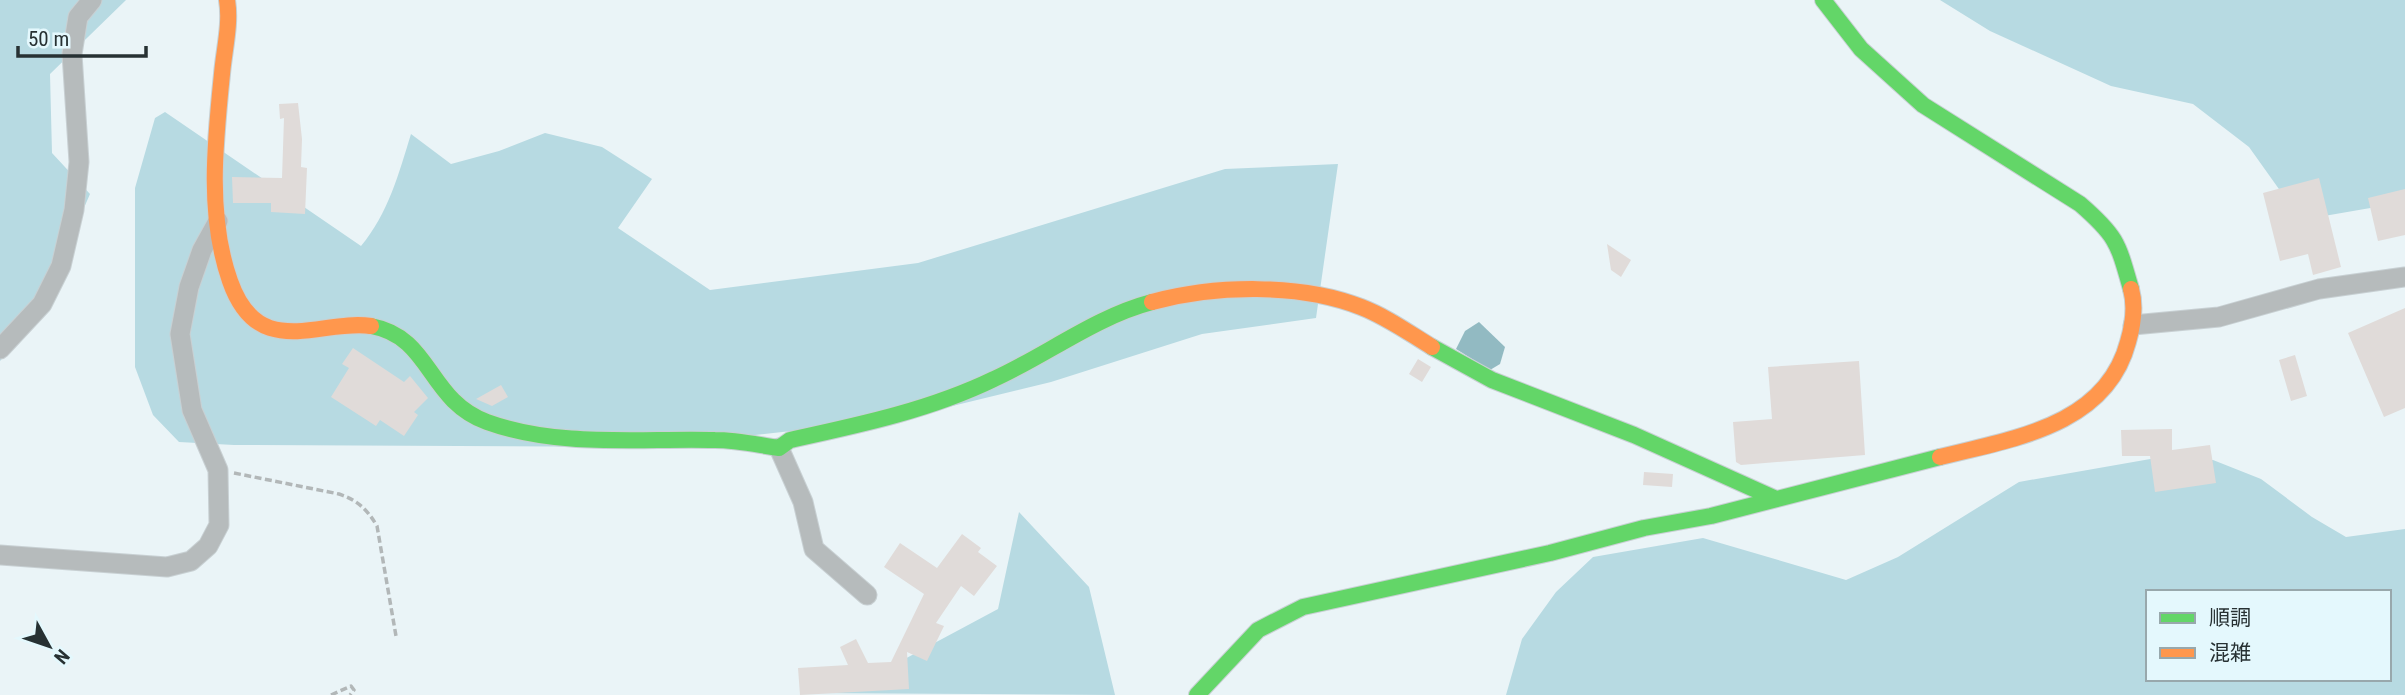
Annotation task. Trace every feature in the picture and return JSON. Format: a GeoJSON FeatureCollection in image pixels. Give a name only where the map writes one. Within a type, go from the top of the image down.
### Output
{"type":"FeatureCollection","features":[{"type":"Feature","properties":{"kind":"street"},"geometry":{"type":"LineString","coordinates":[[0,349],[42,304],[61,266],[75,210],[79,162],[72,54],[78,18],[92,0]]}},
{"type":"Feature","properties":{"kind":"street"},"geometry":{"type":"LineString","coordinates":[[227,0],[217,138],[219,220],[224,263],[233,289],[250,315],[278,332],[366,323],[391,330],[418,353],[459,409],[521,432],[643,442],[708,440],[779,448],[790,440],[892,418],[951,398],[996,379],[1067,337],[1140,304],[1180,296],[1243,291],[1346,301],[1372,312],[1474,371],[1685,457],[1774,498]]}},
{"type":"Feature","properties":{"kind":"street"},"geometry":{"type":"LineString","coordinates":[[1197,695],[1258,630],[1303,607],[1550,553],[2022,436],[2074,415],[2096,399],[2113,376],[2126,351],[2133,325],[2134,299],[2129,272],[2119,245],[2103,224],[2080,204],[1923,105],[1861,49],[1823,0]]}},
{"type":"Feature","properties":{"kind":"street"},"geometry":{"type":"LineString","coordinates":[[0,555],[167,567],[191,561],[208,546],[219,525],[218,470],[191,410],[180,334],[189,287],[202,250],[219,220]]}},
{"type":"Feature","properties":{"kind":"street"},"geometry":{"type":"LineString","coordinates":[[2133,325],[2219,317],[2319,289],[2405,277]]}},
{"type":"Feature","properties":{"kind":"street"},"geometry":{"type":"LineString","coordinates":[[779,448],[803,502],[814,549],[867,595]]}},
{"type":"Feature","properties":{"kind":"path"},"geometry":{"type":"LineString","coordinates":[[218,470],[339,494],[354,499],[369,512],[377,526],[396,636]]}},
{"type":"Feature","properties":{"kind":"path"},"geometry":{"type":"LineString","coordinates":[[331,695],[351,686],[354,690],[350,695]]}},
{"type":"Feature","properties":{"kind":"shaded area"},"geometry":{"type":"Polygon","coordinates":[[[0,0],[126,0],[50,74],[52,153],[90,194],[33,325],[0,361],[0,0]]]}},
{"type":"Feature","properties":{"kind":"shaded area"},"geometry":{"type":"Polygon","coordinates":[[[1940,0],[2405,0],[2405,202],[2301,220],[2249,147],[2193,104],[2111,86],[1990,31],[1940,0]]]}},
{"type":"Feature","properties":{"kind":"shaded area"},"geometry":{"type":"Polygon","coordinates":[[[165,112],[361,246],[386,207],[411,134],[451,164],[499,151],[545,133],[602,147],[652,179],[618,228],[710,290],[918,263],[1225,169],[1338,164],[1316,318],[1202,334],[1051,382],[899,419],[649,447],[234,445],[179,442],[153,415],[135,367],[135,188],[155,118],[165,112]]]}},
{"type":"Feature","properties":{"kind":"shaded area"},"geometry":{"type":"Polygon","coordinates":[[[1479,322],[1505,347],[1500,364],[1490,370],[1456,349],[1465,331],[1479,322]]]}},
{"type":"Feature","properties":{"kind":"shaded area"},"geometry":{"type":"Polygon","coordinates":[[[2156,458],[2213,460],[2261,479],[2312,517],[2346,537],[2405,529],[2405,695],[1506,695],[1522,639],[1556,592],[1593,557],[1703,538],[1846,580],[1898,557],[2019,482],[2156,458]]]}},
{"type":"Feature","properties":{"kind":"shaded area"},"geometry":{"type":"Polygon","coordinates":[[[1019,512],[1089,587],[1115,695],[808,693],[858,684],[998,609],[1019,512]]]}},
{"type":"Feature","properties":{"kind":"building"},"geometry":{"type":"Polygon","coordinates":[[[298,103],[302,139],[301,167],[307,168],[305,214],[271,212],[271,203],[233,203],[232,177],[282,178],[284,118],[280,119],[279,104],[298,103]]]}},
{"type":"Feature","properties":{"kind":"building"},"geometry":{"type":"Polygon","coordinates":[[[2319,178],[2341,267],[2313,275],[2308,254],[2280,261],[2263,193],[2319,178]]]}},
{"type":"Feature","properties":{"kind":"building"},"geometry":{"type":"Polygon","coordinates":[[[2405,189],[2405,235],[2378,241],[2368,198],[2405,189]]]}},
{"type":"Feature","properties":{"kind":"building"},"geometry":{"type":"Polygon","coordinates":[[[1607,244],[1631,260],[1621,277],[1611,270],[1607,244]]]}},
{"type":"Feature","properties":{"kind":"building"},"geometry":{"type":"Polygon","coordinates":[[[2405,308],[2405,408],[2384,417],[2348,333],[2405,308]]]}},
{"type":"Feature","properties":{"kind":"building"},"geometry":{"type":"Polygon","coordinates":[[[353,348],[404,382],[410,376],[428,398],[414,412],[418,415],[404,436],[380,420],[376,426],[331,397],[349,368],[342,364],[353,348]]]}},
{"type":"Feature","properties":{"kind":"building"},"geometry":{"type":"Polygon","coordinates":[[[2295,355],[2307,396],[2291,401],[2279,360],[2295,355]]]}},
{"type":"Feature","properties":{"kind":"building"},"geometry":{"type":"Polygon","coordinates":[[[1418,359],[1431,367],[1422,382],[1409,374],[1418,359]]]}},
{"type":"Feature","properties":{"kind":"building"},"geometry":{"type":"Polygon","coordinates":[[[1859,361],[1865,455],[1741,465],[1736,462],[1733,422],[1772,419],[1768,367],[1859,361]]]}},
{"type":"Feature","properties":{"kind":"building"},"geometry":{"type":"Polygon","coordinates":[[[501,385],[508,397],[492,406],[476,399],[501,385]]]}},
{"type":"Feature","properties":{"kind":"building"},"geometry":{"type":"Polygon","coordinates":[[[2172,429],[2172,450],[2210,445],[2216,483],[2155,492],[2150,456],[2122,456],[2121,430],[2172,429]]]}},
{"type":"Feature","properties":{"kind":"building"},"geometry":{"type":"Polygon","coordinates":[[[1644,472],[1673,474],[1672,487],[1643,485],[1644,472]]]}},
{"type":"Feature","properties":{"kind":"building"},"geometry":{"type":"Polygon","coordinates":[[[962,534],[981,548],[978,552],[997,566],[974,596],[961,586],[936,623],[944,626],[927,661],[907,652],[909,689],[800,695],[798,668],[848,665],[840,647],[856,639],[868,663],[891,662],[924,594],[884,567],[900,543],[937,568],[962,534]]]}},
{"type":"Feature","properties":{"kind":"traffic: fast"},"geometry":{"type":"LineString","coordinates":[[1823,0],[1861,49],[1923,105],[2080,204],[2102,224],[2115,241],[2131,289]]}},
{"type":"Feature","properties":{"kind":"traffic: fast"},"geometry":{"type":"LineString","coordinates":[[371,326],[391,332],[406,343],[419,355],[452,399],[467,412],[487,422],[542,436],[571,439],[723,440],[779,448],[790,440],[894,416],[945,400],[1014,369],[1111,317],[1152,302]]}},
{"type":"Feature","properties":{"kind":"traffic: fast"},"geometry":{"type":"LineString","coordinates":[[1432,347],[1492,380],[1634,435],[1774,498]]}},
{"type":"Feature","properties":{"kind":"traffic: fast"},"geometry":{"type":"LineString","coordinates":[[1197,695],[1258,630],[1303,607],[1550,553],[1644,528],[1711,516],[1940,457]]}},
{"type":"Feature","properties":{"kind":"traffic: slow"},"geometry":{"type":"LineString","coordinates":[[227,0],[228,28],[217,126],[215,179],[218,231],[233,288],[250,315],[270,328],[295,331],[371,326]]}},
{"type":"Feature","properties":{"kind":"traffic: slow"},"geometry":{"type":"LineString","coordinates":[[1940,457],[2025,435],[2053,424],[2078,411],[2099,393],[2117,370],[2128,342],[2133,316],[2131,289]]}},
{"type":"Feature","properties":{"kind":"traffic: slow"},"geometry":{"type":"LineString","coordinates":[[1152,302],[1177,296],[1230,290],[1285,290],[1311,294],[1337,299],[1371,311],[1432,347]]}}]}
